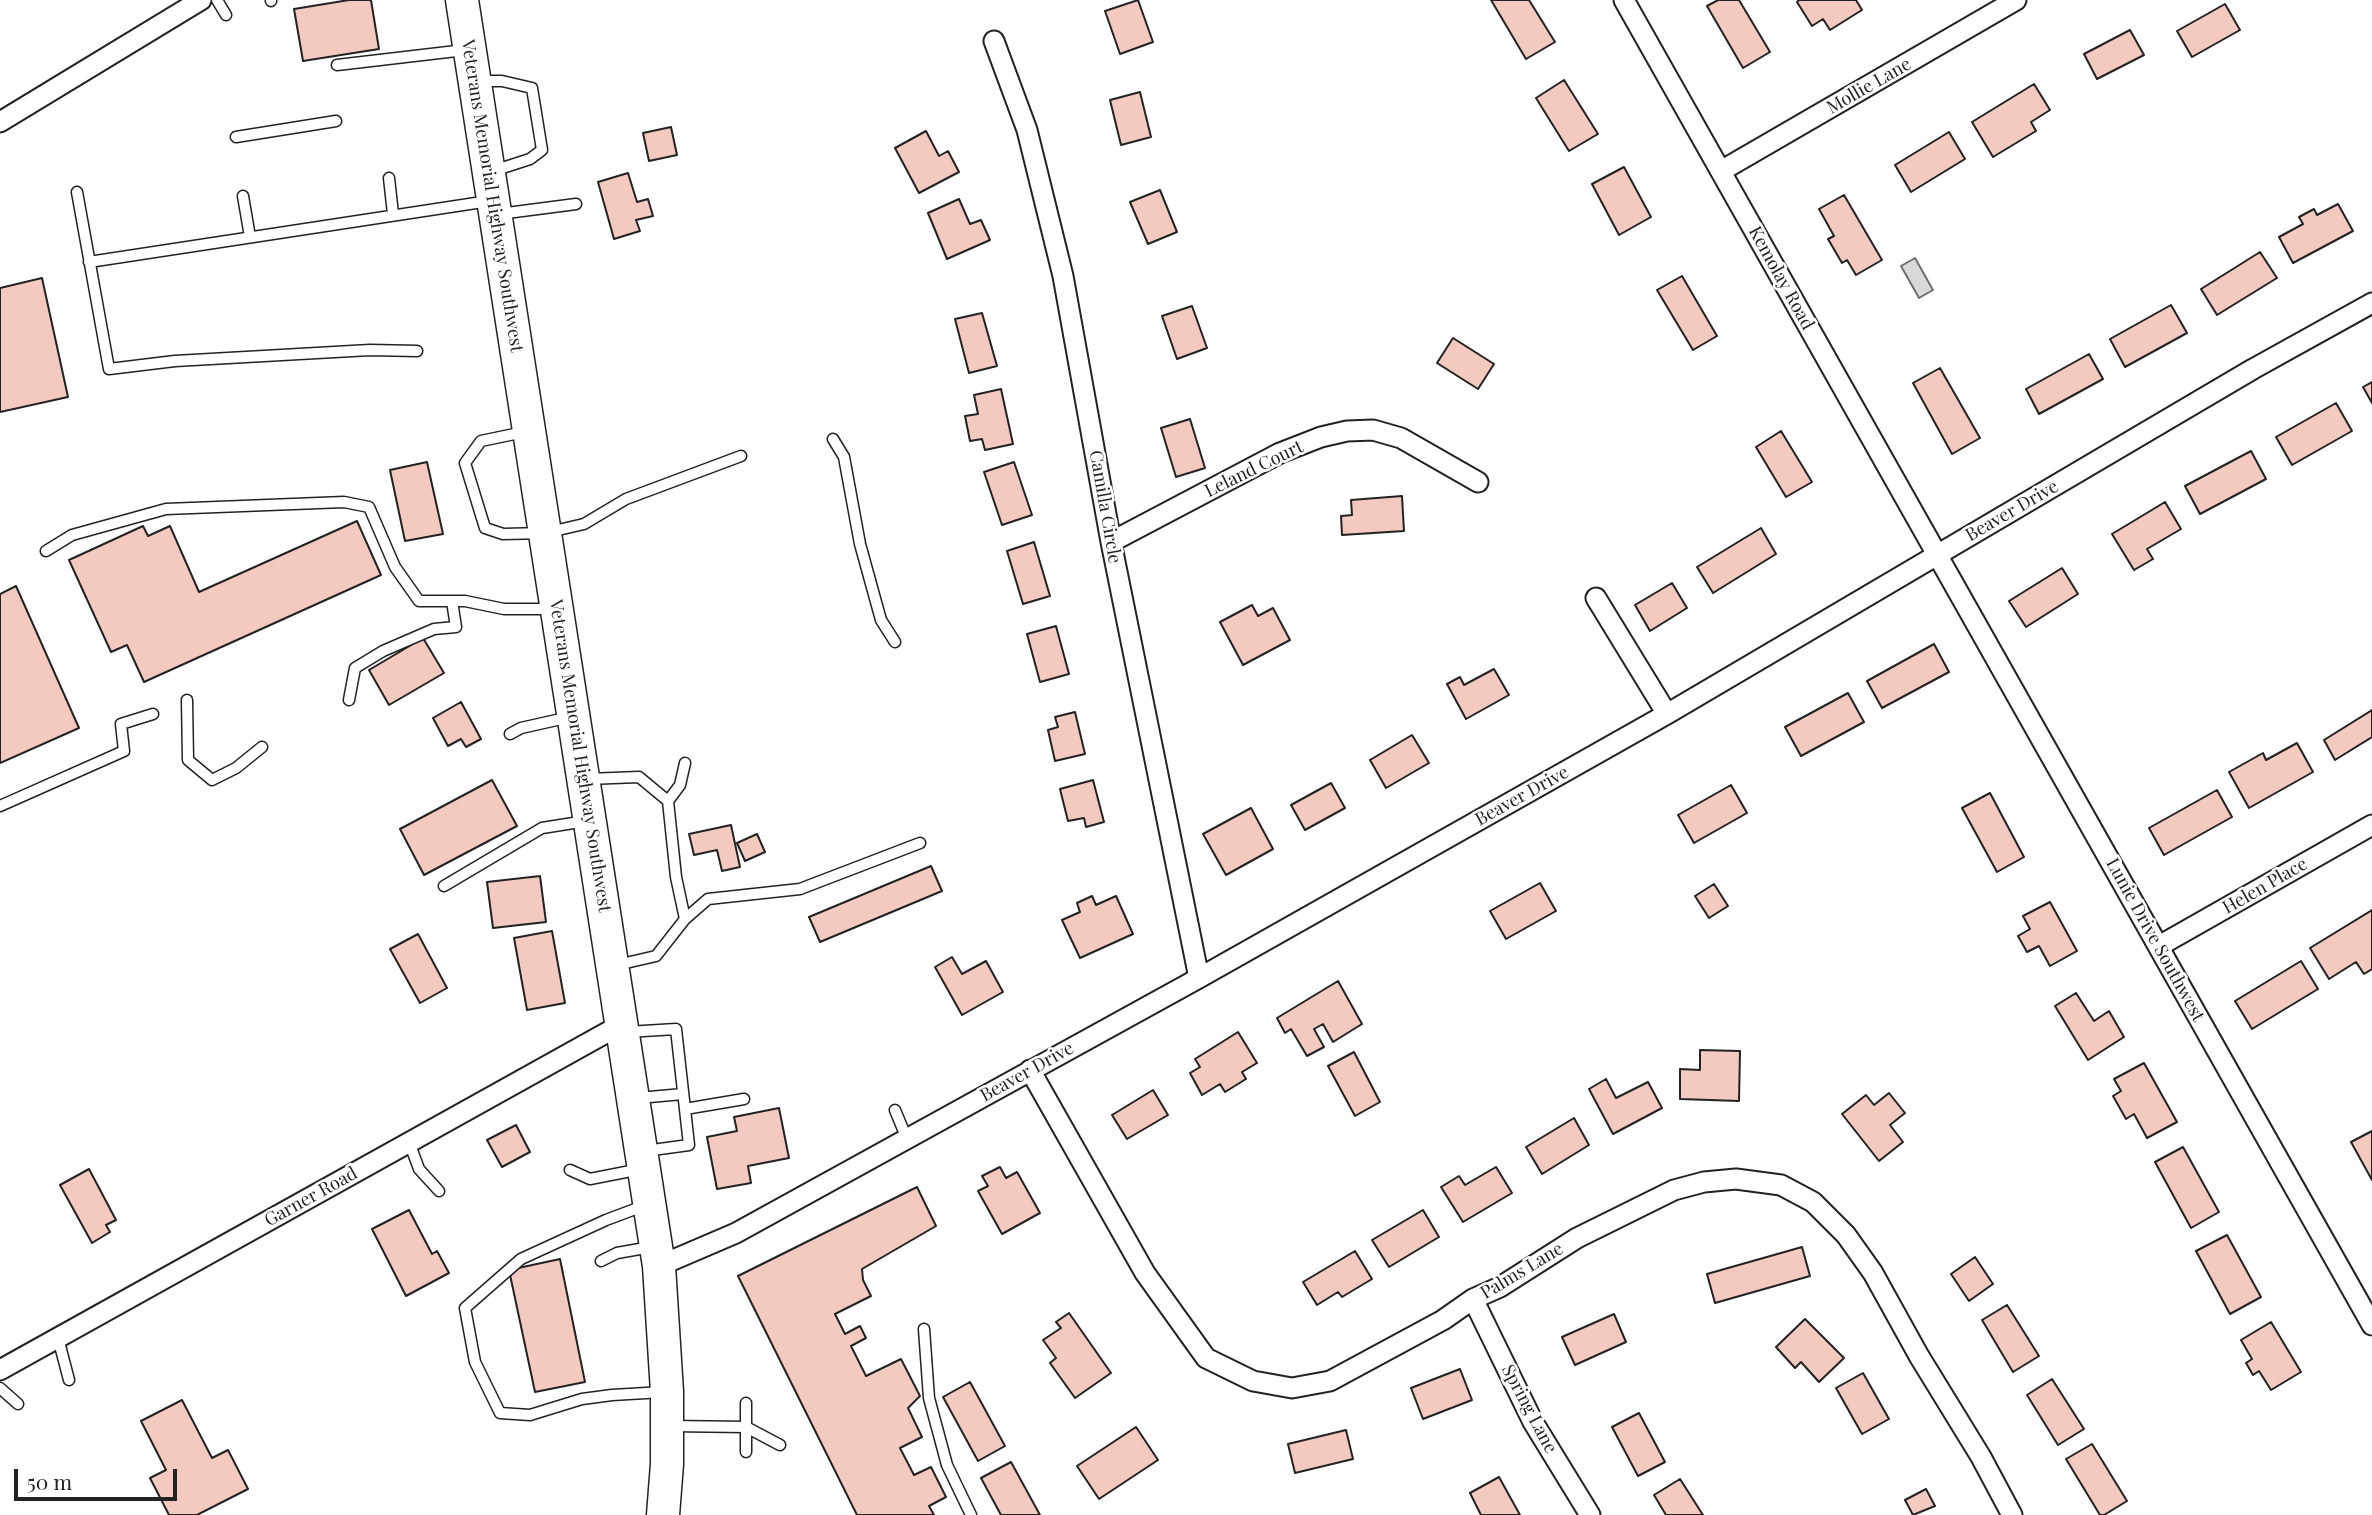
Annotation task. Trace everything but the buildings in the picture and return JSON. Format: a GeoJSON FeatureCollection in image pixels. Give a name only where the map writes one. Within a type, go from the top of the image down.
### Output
{"type":"FeatureCollection","features":[{"type":"Feature","properties":{"kind":"main road","name":"Veterans Memorial Highway Southwest"},"geometry":{"type":"LineString","coordinates":[[462,0],[657,1256],[665,1327],[667,1392],[663,1515]]}},
{"type":"Feature","properties":{"kind":"street"},"geometry":{"type":"LineString","coordinates":[[0,122],[201,0]]}},
{"type":"Feature","properties":{"kind":"street","name":"Kemolay Road"},"geometry":{"type":"LineString","coordinates":[[1624,0],[1937,555]]}},
{"type":"Feature","properties":{"kind":"street","name":"Mollie Lane"},"geometry":{"type":"LineString","coordinates":[[1721,171],[2016,0]]}},
{"type":"Feature","properties":{"kind":"street","name":"Camilla Circle"},"geometry":{"type":"LineString","coordinates":[[994,41],[1027,130],[1063,276],[1111,542],[1199,978]]}},
{"type":"Feature","properties":{"kind":"street","name":"Beaver Drive"},"geometry":{"type":"LineString","coordinates":[[657,1256],[736,1233],[1199,978],[1667,714],[2253,369],[2372,303]]}},
{"type":"Feature","properties":{"kind":"street","name":"Leland Court"},"geometry":{"type":"LineString","coordinates":[[1111,542],[1280,453],[1321,437],[1347,431],[1373,430],[1401,438],[1478,482]]}},
{"type":"Feature","properties":{"kind":"street","name":"Lunie Drive Southwest"},"geometry":{"type":"LineString","coordinates":[[1937,555],[2372,1325]]}},
{"type":"Feature","properties":{"kind":"street"},"geometry":{"type":"LineString","coordinates":[[1596,598],[1667,714]]}},
{"type":"Feature","properties":{"kind":"street","name":"Helen Place"},"geometry":{"type":"LineString","coordinates":[[2159,946],[2372,825]]}},
{"type":"Feature","properties":{"kind":"street","name":"Garner Road"},"geometry":{"type":"LineString","coordinates":[[0,1370],[410,1142],[622,1028]]}},
{"type":"Feature","properties":{"kind":"street","name":"Palms Lane"},"geometry":{"type":"LineString","coordinates":[[1030,1070],[1145,1273],[1206,1358],[1253,1381],[1292,1388],[1330,1381],[1443,1320],[1577,1238],[1674,1190],[1704,1182],[1736,1179],[1781,1185],[1813,1202],[1846,1235],[1873,1273],[2012,1515]]}},
{"type":"Feature","properties":{"kind":"street","name":"Spring Lane"},"geometry":{"type":"LineString","coordinates":[[1474,1299],[1533,1422],[1590,1515]]}},
{"type":"Feature","properties":{"kind":"lane"},"geometry":{"type":"LineString","coordinates":[[217,0],[226,15]]}},
{"type":"Feature","properties":{"kind":"lane"},"geometry":{"type":"LineString","coordinates":[[337,65],[470,49]]}},
{"type":"Feature","properties":{"kind":"lane"},"geometry":{"type":"LineString","coordinates":[[475,81],[502,81],[532,88],[542,150],[493,196]]}},
{"type":"Feature","properties":{"kind":"lane"},"geometry":{"type":"LineString","coordinates":[[236,137],[336,121]]}},
{"type":"Feature","properties":{"kind":"lane"},"geometry":{"type":"LineString","coordinates":[[389,178],[393,214]]}},
{"type":"Feature","properties":{"kind":"lane"},"geometry":{"type":"LineString","coordinates":[[77,192],[109,369],[175,361],[370,350],[417,351]]}},
{"type":"Feature","properties":{"kind":"lane"},"geometry":{"type":"LineString","coordinates":[[243,196],[250,237]]}},
{"type":"Feature","properties":{"kind":"lane"},"geometry":{"type":"LineString","coordinates":[[89,261],[493,196],[576,204]]}},
{"type":"Feature","properties":{"kind":"lane"},"geometry":{"type":"LineString","coordinates":[[529,431],[481,440],[466,463],[485,528],[503,534],[545,533],[584,524],[626,499],[741,456]]}},
{"type":"Feature","properties":{"kind":"lane"},"geometry":{"type":"LineString","coordinates":[[833,439],[844,457],[860,544],[881,620],[895,642]]}},
{"type":"Feature","properties":{"kind":"lane"},"geometry":{"type":"LineString","coordinates":[[46,551],[72,535],[166,509],[344,502],[369,507],[395,566],[419,601],[465,601],[504,609],[557,609]]}},
{"type":"Feature","properties":{"kind":"lane"},"geometry":{"type":"LineString","coordinates":[[349,700],[355,667],[383,651],[434,629],[456,627],[452,601]]}},
{"type":"Feature","properties":{"kind":"lane"},"geometry":{"type":"LineString","coordinates":[[187,700],[188,760],[212,780],[236,768],[262,747]]}},
{"type":"Feature","properties":{"kind":"lane"},"geometry":{"type":"LineString","coordinates":[[0,806],[124,751],[121,724],[153,714]]}},
{"type":"Feature","properties":{"kind":"lane"},"geometry":{"type":"LineString","coordinates":[[510,734],[521,728],[574,716]]}},
{"type":"Feature","properties":{"kind":"lane"},"geometry":{"type":"LineString","coordinates":[[685,763],[680,785],[668,801],[685,919]]}},
{"type":"Feature","properties":{"kind":"lane"},"geometry":{"type":"LineString","coordinates":[[584,779],[639,777],[668,801]]}},
{"type":"Feature","properties":{"kind":"lane"},"geometry":{"type":"LineString","coordinates":[[444,886],[542,828],[590,820]]}},
{"type":"Feature","properties":{"kind":"lane"},"geometry":{"type":"LineString","coordinates":[[613,965],[656,956],[685,919],[708,899],[800,889],[920,843]]}},
{"type":"Feature","properties":{"kind":"lane"},"geometry":{"type":"LineString","coordinates":[[570,1170],[590,1179],[689,1145],[676,1029],[622,1028]]}},
{"type":"Feature","properties":{"kind":"lane"},"geometry":{"type":"LineString","coordinates":[[634,1098],[683,1094]]}},
{"type":"Feature","properties":{"kind":"lane"},"geometry":{"type":"LineString","coordinates":[[685,1108],[744,1099]]}},
{"type":"Feature","properties":{"kind":"lane"},"geometry":{"type":"LineString","coordinates":[[895,1110],[907,1139]]}},
{"type":"Feature","properties":{"kind":"lane"},"geometry":{"type":"LineString","coordinates":[[410,1142],[419,1169],[439,1191]]}},
{"type":"Feature","properties":{"kind":"lane"},"geometry":{"type":"LineString","coordinates":[[650,1204],[606,1220],[521,1259],[465,1308],[475,1363],[500,1413],[530,1415],[582,1399],[667,1392]]}},
{"type":"Feature","properties":{"kind":"lane"},"geometry":{"type":"LineString","coordinates":[[601,1261],[617,1253],[657,1256]]}},
{"type":"Feature","properties":{"kind":"lane"},"geometry":{"type":"LineString","coordinates":[[923,1329],[929,1398],[947,1465],[971,1515]]}},
{"type":"Feature","properties":{"kind":"lane"},"geometry":{"type":"LineString","coordinates":[[58,1338],[69,1380]]}},
{"type":"Feature","properties":{"kind":"lane"},"geometry":{"type":"LineString","coordinates":[[0,1388],[18,1404]]}},
{"type":"Feature","properties":{"kind":"lane"},"geometry":{"type":"LineString","coordinates":[[746,1404],[746,1452]]}},
{"type":"Feature","properties":{"kind":"lane"},"geometry":{"type":"LineString","coordinates":[[667,1426],[746,1427],[780,1445]]}},
{"type":"Feature","properties":{"kind":"shaded area"},"geometry":{"type":"Polygon","coordinates":[[[1915,258],[1933,290],[1919,298],[1901,266],[1915,258]]]}}]}
